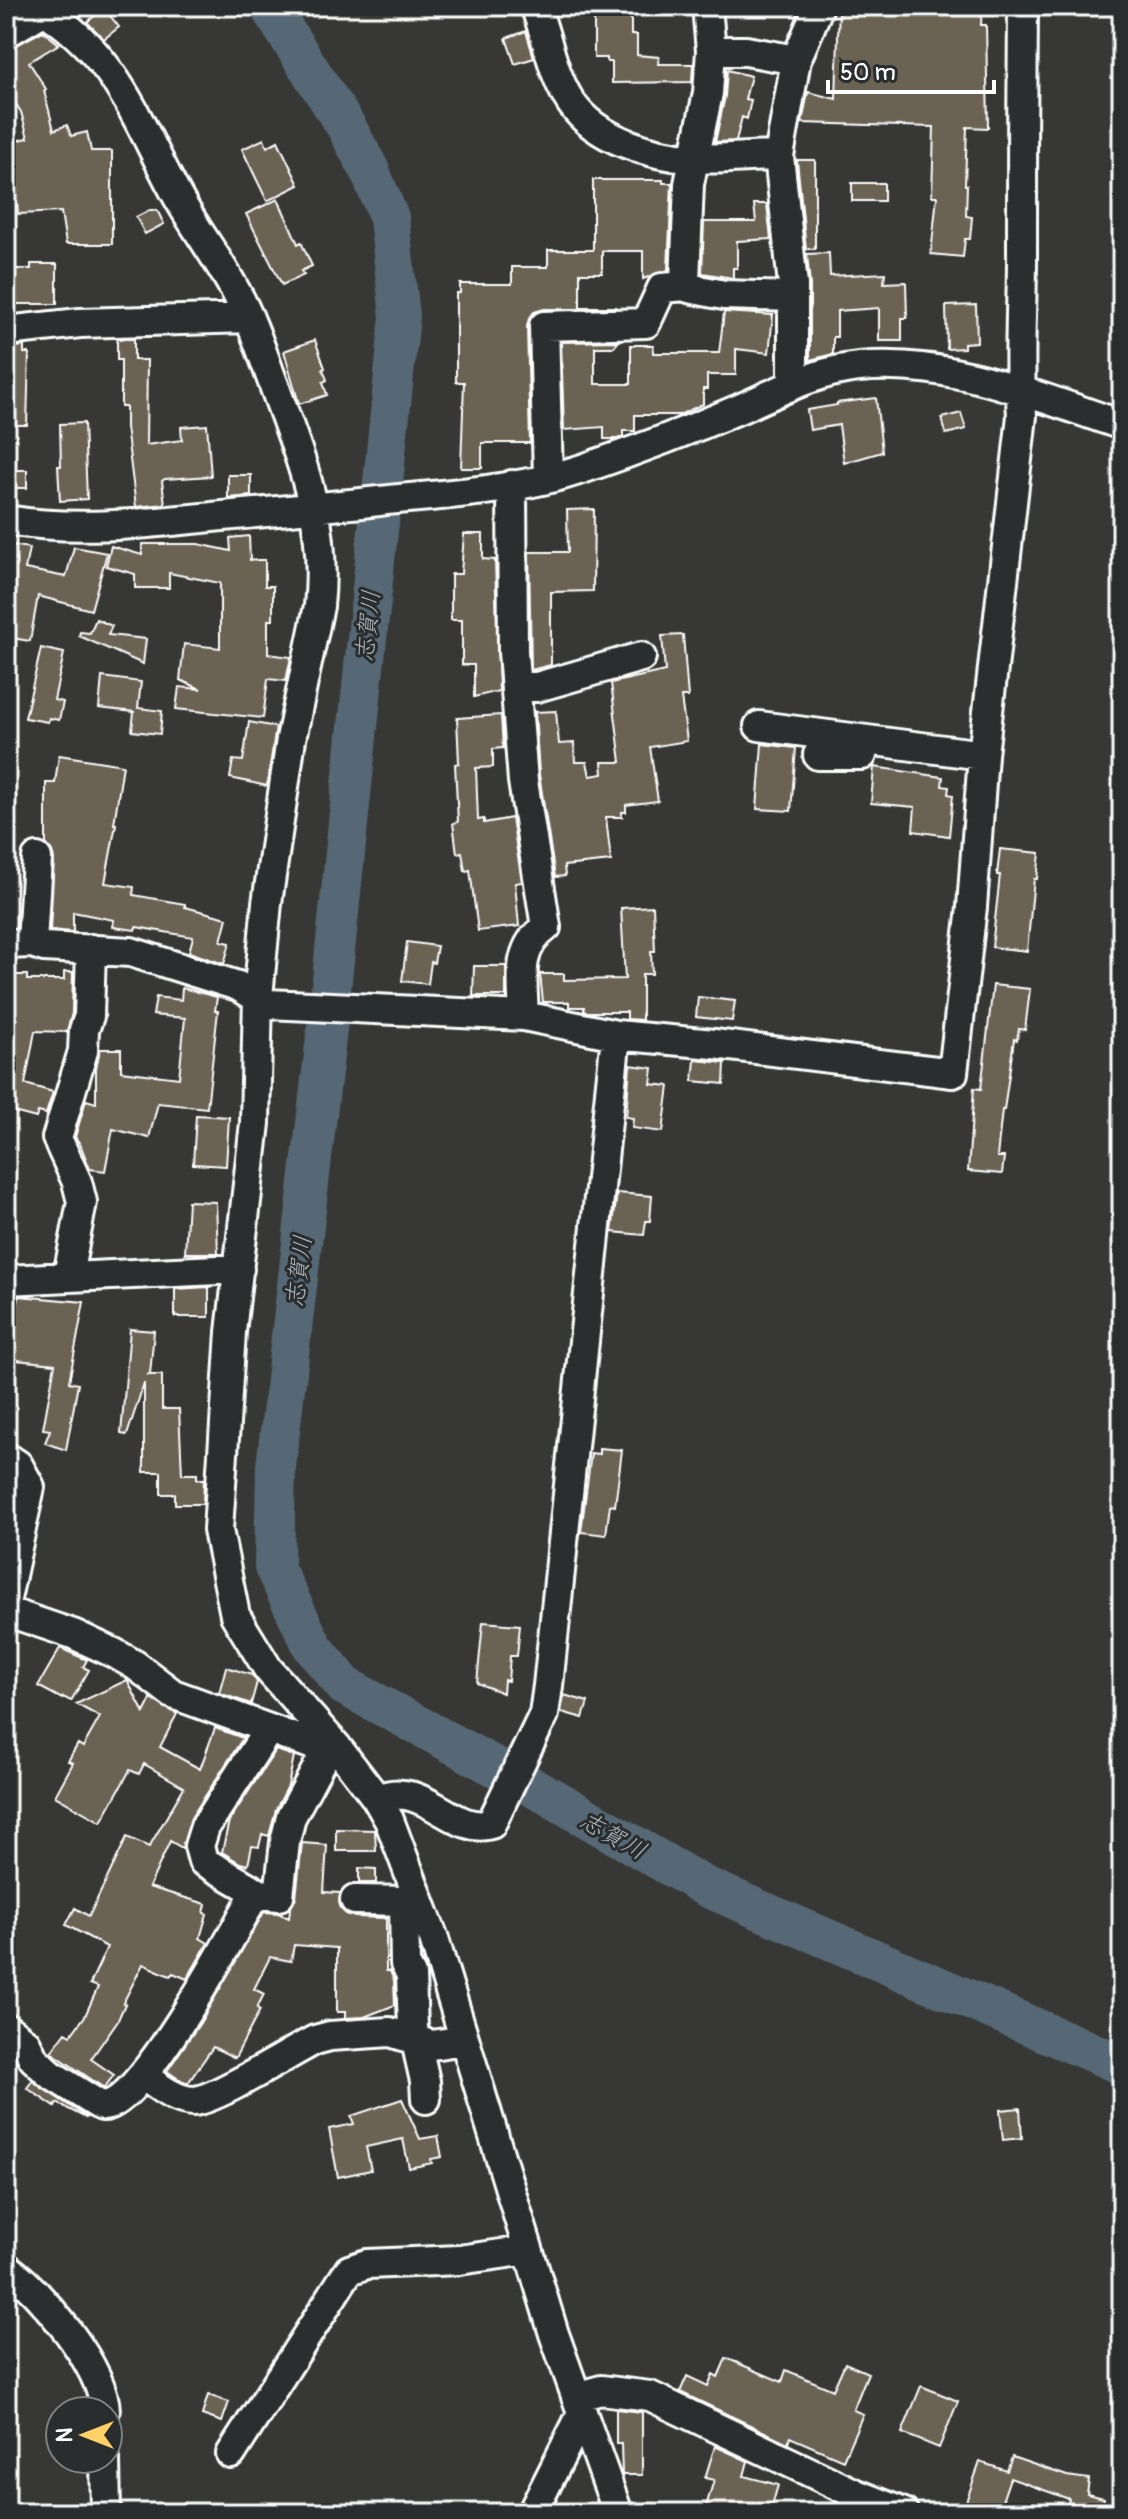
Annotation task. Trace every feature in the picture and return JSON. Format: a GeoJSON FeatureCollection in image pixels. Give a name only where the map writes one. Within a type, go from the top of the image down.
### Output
{"type":"FeatureCollection","features":[{"type":"Feature","properties":{"kind":"street"},"geometry":{"type":"LineString","coordinates":[[535,6],[561,83],[571,103],[599,129],[639,147],[693,158],[779,156]]}},
{"type":"Feature","properties":{"kind":"street"},"geometry":{"type":"LineString","coordinates":[[686,286],[689,184],[708,93],[711,51],[707,6]]}},
{"type":"Feature","properties":{"kind":"street"},"geometry":{"type":"LineString","coordinates":[[793,385],[793,297],[779,156],[796,60],[819,6]]}},
{"type":"Feature","properties":{"kind":"street"},"geometry":{"type":"LineString","coordinates":[[37,858],[19,944],[131,952],[238,986],[263,1000],[524,1016],[616,1035],[953,1073],[972,907],[983,762],[1022,416],[1018,368],[1022,261],[1023,6]]}},
{"type":"Feature","properties":{"kind":"street"},"geometry":{"type":"LineString","coordinates":[[6,33],[42,8],[82,39],[117,80],[180,200],[237,293],[309,482],[326,507],[319,606],[283,789],[255,1123],[231,1332],[218,1530],[235,1615],[268,1669],[377,1799],[389,1820],[411,1899],[434,1939],[528,2250],[618,2513]]}},
{"type":"Feature","properties":{"kind":"street"},"geometry":{"type":"LineString","coordinates":[[711,51],[746,51],[796,60]]}},
{"type":"Feature","properties":{"kind":"street"},"geometry":{"type":"LineString","coordinates":[[548,478],[544,326],[646,323],[662,288],[686,286],[712,294],[793,297]]}},
{"type":"Feature","properties":{"kind":"street"},"geometry":{"type":"LineString","coordinates":[[6,331],[80,323],[249,318]]}},
{"type":"Feature","properties":{"kind":"street"},"geometry":{"type":"LineString","coordinates":[[6,520],[46,526],[108,527],[326,507],[512,485],[577,471],[837,370],[896,366],[966,375],[1122,425]]}},
{"type":"Feature","properties":{"kind":"street"},"geometry":{"type":"LineString","coordinates":[[512,485],[513,652],[523,781],[546,927],[533,936],[526,946],[524,1016]]}},
{"type":"Feature","properties":{"kind":"street"},"geometry":{"type":"LineString","coordinates":[[516,687],[537,687],[641,657]]}},
{"type":"Feature","properties":{"kind":"street"},"geometry":{"type":"LineString","coordinates":[[759,726],[983,762]]}},
{"type":"Feature","properties":{"kind":"street"},"geometry":{"type":"LineString","coordinates":[[818,755],[983,762]]}},
{"type":"Feature","properties":{"kind":"street"},"geometry":{"type":"LineString","coordinates":[[68,1276],[82,1202],[77,1182],[57,1138],[83,1051],[84,1030],[89,1016],[91,949]]}},
{"type":"Feature","properties":{"kind":"street"},"geometry":{"type":"LineString","coordinates":[[377,1799],[405,1793],[477,1826],[491,1824],[544,1714],[616,1035]]}},
{"type":"Feature","properties":{"kind":"street"},"geometry":{"type":"LineString","coordinates":[[6,1280],[239,1269]]}},
{"type":"Feature","properties":{"kind":"street"},"geometry":{"type":"LineString","coordinates":[[6,1457],[18,1465],[30,1487],[6,1599]]}},
{"type":"Feature","properties":{"kind":"street"},"geometry":{"type":"LineString","coordinates":[[6,1606],[11,1613],[73,1634],[114,1653],[173,1694],[332,1748]]}},
{"type":"Feature","properties":{"kind":"street"},"geometry":{"type":"LineString","coordinates":[[269,1729],[205,1827],[199,1846],[203,1861],[260,1894],[279,1896],[291,1817],[332,1748]]}},
{"type":"Feature","properties":{"kind":"street"},"geometry":{"type":"LineString","coordinates":[[6,2028],[26,2043],[33,2058],[50,2074],[103,2106],[112,2105],[144,2076],[216,1966],[251,1901],[260,1894]]}},
{"type":"Feature","properties":{"kind":"street"},"geometry":{"type":"LineString","coordinates":[[355,1900],[411,1899]]}},
{"type":"Feature","properties":{"kind":"street"},"geometry":{"type":"LineString","coordinates":[[411,1899],[405,1964],[411,1975],[415,2041],[426,2099]]}},
{"type":"Feature","properties":{"kind":"street"},"geometry":{"type":"LineString","coordinates":[[144,2076],[167,2092],[195,2101],[315,2040],[330,2036],[390,2032],[415,2041],[444,2045],[464,2040]]}},
{"type":"Feature","properties":{"kind":"street"},"geometry":{"type":"LineString","coordinates":[[231,2454],[349,2270],[367,2264],[459,2260],[528,2250]]}},
{"type":"Feature","properties":{"kind":"street"},"geometry":{"type":"LineString","coordinates":[[6,2267],[38,2295],[64,2326],[102,2395]]}},
{"type":"Feature","properties":{"kind":"street"},"geometry":{"type":"LineString","coordinates":[[532,2513],[579,2406],[601,2390],[650,2396],[856,2494],[904,2513]]}},
{"type":"Feature","properties":{"kind":"street"},"geometry":{"type":"LineString","coordinates":[[105,2475],[106,2513]]}},
{"type":"Feature","properties":{"kind":"building"},"geometry":{"type":"Polygon","coordinates":[[[839,6],[982,6],[981,25],[986,25],[988,128],[967,127],[966,216],[972,217],[970,239],[965,239],[963,257],[931,254],[937,196],[932,196],[934,127],[802,123],[808,92],[836,99],[839,6]]]}},
{"type":"Feature","properties":{"kind":"building"},"geometry":{"type":"Polygon","coordinates":[[[594,7],[631,7],[631,35],[637,35],[637,55],[659,57],[658,64],[693,64],[692,82],[612,83],[612,62],[607,62],[607,58],[594,58],[594,7]]]}},
{"type":"Feature","properties":{"kind":"building"},"geometry":{"type":"Polygon","coordinates":[[[104,8],[119,27],[104,39],[87,22],[104,8]]]}},
{"type":"Feature","properties":{"kind":"building"},"geometry":{"type":"Polygon","coordinates":[[[43,31],[59,44],[29,62],[46,89],[54,130],[67,125],[71,136],[87,132],[91,151],[112,151],[112,244],[66,244],[61,212],[18,214],[17,202],[6,203],[6,143],[28,138],[21,112],[6,89],[6,50],[43,31]]]}},
{"type":"Feature","properties":{"kind":"building"},"geometry":{"type":"Polygon","coordinates":[[[526,31],[534,58],[515,64],[506,38],[526,31]]]}},
{"type":"Feature","properties":{"kind":"building"},"geometry":{"type":"Polygon","coordinates":[[[727,70],[751,76],[745,99],[751,100],[747,119],[742,117],[736,141],[715,142],[725,96],[727,70]]]}},
{"type":"Feature","properties":{"kind":"building"},"geometry":{"type":"Polygon","coordinates":[[[264,139],[267,147],[278,141],[299,185],[267,201],[242,149],[264,139]]]}},
{"type":"Feature","properties":{"kind":"building"},"geometry":{"type":"Polygon","coordinates":[[[797,160],[815,160],[815,249],[806,249],[797,160]]]}},
{"type":"Feature","properties":{"kind":"building"},"geometry":{"type":"Polygon","coordinates":[[[593,180],[663,180],[663,183],[672,183],[668,270],[643,279],[643,251],[602,251],[602,273],[580,273],[580,307],[617,307],[534,312],[527,326],[530,443],[482,443],[482,468],[461,468],[464,382],[456,382],[456,293],[460,293],[460,284],[512,284],[512,267],[548,267],[548,250],[593,250],[593,180]]]}},
{"type":"Feature","properties":{"kind":"building"},"geometry":{"type":"Polygon","coordinates":[[[852,183],[884,183],[884,201],[852,201],[852,183]]]}},
{"type":"Feature","properties":{"kind":"building"},"geometry":{"type":"Polygon","coordinates":[[[278,199],[298,244],[301,242],[312,266],[301,271],[304,275],[282,285],[246,214],[278,199]]]}},
{"type":"Feature","properties":{"kind":"building"},"geometry":{"type":"Polygon","coordinates":[[[754,204],[767,204],[771,239],[737,241],[737,268],[733,268],[733,278],[702,273],[704,222],[756,222],[754,204]]]}},
{"type":"Feature","properties":{"kind":"building"},"geometry":{"type":"Polygon","coordinates":[[[157,210],[164,224],[145,234],[136,217],[157,210]]]}},
{"type":"Feature","properties":{"kind":"building"},"geometry":{"type":"Polygon","coordinates":[[[829,253],[830,276],[885,273],[884,283],[906,282],[907,318],[902,318],[902,341],[879,341],[879,308],[837,311],[837,337],[833,337],[833,354],[810,360],[807,254],[829,253]]]}},
{"type":"Feature","properties":{"kind":"building"},"geometry":{"type":"Polygon","coordinates":[[[31,264],[57,264],[57,304],[6,304],[6,269],[31,269],[31,264]]]}},
{"type":"Feature","properties":{"kind":"building"},"geometry":{"type":"Polygon","coordinates":[[[976,305],[977,342],[964,343],[964,348],[947,349],[946,306],[976,305]]]}},
{"type":"Feature","properties":{"kind":"building"},"geometry":{"type":"Polygon","coordinates":[[[724,312],[773,315],[769,353],[736,349],[736,375],[707,375],[703,404],[679,415],[635,415],[635,431],[623,431],[623,437],[617,439],[604,439],[604,427],[564,430],[561,342],[619,341],[614,347],[595,347],[595,384],[631,384],[631,345],[653,345],[653,353],[719,353],[724,312]]]}},
{"type":"Feature","properties":{"kind":"building"},"geometry":{"type":"Polygon","coordinates":[[[117,339],[134,339],[134,360],[147,360],[146,445],[182,440],[181,427],[207,425],[211,476],[165,479],[162,481],[165,504],[136,507],[126,407],[121,407],[121,360],[117,360],[117,339]]]}},
{"type":"Feature","properties":{"kind":"building"},"geometry":{"type":"Polygon","coordinates":[[[315,340],[325,368],[327,380],[323,382],[327,395],[299,404],[284,351],[315,340]]]}},
{"type":"Feature","properties":{"kind":"building"},"geometry":{"type":"Polygon","coordinates":[[[24,346],[24,353],[29,353],[27,425],[6,425],[6,348],[24,346]]]}},
{"type":"Feature","properties":{"kind":"building"},"geometry":{"type":"Polygon","coordinates":[[[876,398],[882,452],[844,463],[839,425],[810,430],[807,410],[876,398]]]}},
{"type":"Feature","properties":{"kind":"building"},"geometry":{"type":"Polygon","coordinates":[[[961,413],[966,429],[946,434],[942,418],[961,413]]]}},
{"type":"Feature","properties":{"kind":"building"},"geometry":{"type":"Polygon","coordinates":[[[84,423],[87,499],[60,501],[60,424],[84,423]]]}},
{"type":"Feature","properties":{"kind":"building"},"geometry":{"type":"Polygon","coordinates":[[[6,470],[27,470],[27,488],[6,488],[6,470]]]}},
{"type":"Feature","properties":{"kind":"building"},"geometry":{"type":"Polygon","coordinates":[[[228,475],[251,475],[251,496],[228,498],[228,475]]]}},
{"type":"Feature","properties":{"kind":"building"},"geometry":{"type":"Polygon","coordinates":[[[594,509],[593,591],[551,592],[551,665],[531,670],[529,552],[568,552],[567,510],[594,509]]]}},
{"type":"Feature","properties":{"kind":"building"},"geometry":{"type":"Polygon","coordinates":[[[464,534],[483,534],[483,559],[495,560],[499,691],[474,697],[474,665],[462,665],[462,620],[451,620],[451,574],[461,574],[464,534]]]}},
{"type":"Feature","properties":{"kind":"building"},"geometry":{"type":"Polygon","coordinates":[[[249,536],[250,560],[265,560],[265,586],[273,586],[273,620],[268,620],[268,654],[291,657],[286,681],[268,679],[263,718],[176,709],[179,687],[201,689],[180,680],[184,644],[220,648],[220,583],[169,573],[169,588],[135,588],[135,574],[106,566],[111,546],[142,555],[142,544],[198,544],[231,551],[230,538],[249,536]]]}},
{"type":"Feature","properties":{"kind":"building"},"geometry":{"type":"Polygon","coordinates":[[[12,545],[29,548],[25,569],[66,577],[74,547],[107,553],[91,610],[38,596],[30,641],[6,637],[6,576],[12,545]]]}},
{"type":"Feature","properties":{"kind":"building"},"geometry":{"type":"Polygon","coordinates":[[[96,619],[112,626],[108,635],[146,639],[143,664],[79,636],[80,632],[90,633],[96,619]]]}},
{"type":"Feature","properties":{"kind":"building"},"geometry":{"type":"Polygon","coordinates":[[[683,635],[688,697],[681,697],[687,741],[650,747],[658,801],[626,805],[622,817],[606,817],[611,861],[564,866],[565,876],[555,877],[539,774],[535,712],[556,711],[559,744],[574,743],[575,762],[587,762],[590,776],[603,774],[602,762],[621,762],[611,683],[665,671],[662,636],[683,635]]]}},
{"type":"Feature","properties":{"kind":"building"},"geometry":{"type":"Polygon","coordinates":[[[41,648],[64,653],[54,700],[63,702],[59,720],[49,718],[48,722],[25,718],[41,648]]]}},
{"type":"Feature","properties":{"kind":"building"},"geometry":{"type":"Polygon","coordinates":[[[102,677],[141,682],[138,708],[162,711],[160,734],[132,731],[134,712],[99,708],[102,677]]]}},
{"type":"Feature","properties":{"kind":"building"},"geometry":{"type":"Polygon","coordinates":[[[501,715],[503,748],[493,749],[493,767],[476,768],[478,820],[484,819],[484,823],[512,818],[522,882],[515,883],[519,926],[478,931],[470,870],[465,871],[462,852],[457,853],[453,823],[458,822],[455,764],[459,763],[457,718],[501,715]]]}},
{"type":"Feature","properties":{"kind":"building"},"geometry":{"type":"Polygon","coordinates":[[[249,722],[276,727],[267,786],[230,778],[233,760],[243,761],[249,722]]]}},
{"type":"Feature","properties":{"kind":"building"},"geometry":{"type":"Polygon","coordinates":[[[762,744],[796,748],[791,811],[757,809],[762,744]]]}},
{"type":"Feature","properties":{"kind":"building"},"geometry":{"type":"Polygon","coordinates":[[[59,755],[123,765],[105,883],[134,887],[133,895],[185,904],[185,907],[227,918],[221,941],[230,943],[224,964],[189,952],[193,937],[136,927],[135,930],[113,927],[114,920],[73,912],[73,932],[50,930],[54,859],[46,844],[46,783],[55,783],[59,755]]]}},
{"type":"Feature","properties":{"kind":"building"},"geometry":{"type":"Polygon","coordinates":[[[874,767],[943,777],[942,786],[949,787],[948,794],[953,795],[949,836],[913,831],[915,807],[871,803],[874,767]]]}},
{"type":"Feature","properties":{"kind":"building"},"geometry":{"type":"Polygon","coordinates":[[[1000,849],[1040,853],[1037,879],[1034,879],[1027,951],[992,947],[1000,849]]]}},
{"type":"Feature","properties":{"kind":"building"},"geometry":{"type":"Polygon","coordinates":[[[653,906],[655,951],[651,951],[652,974],[642,974],[642,1020],[627,1019],[627,1012],[587,1012],[584,1007],[569,1007],[569,1002],[543,1002],[540,974],[564,974],[564,980],[625,979],[621,908],[653,906]]]}},
{"type":"Feature","properties":{"kind":"building"},"geometry":{"type":"Polygon","coordinates":[[[407,942],[437,946],[428,984],[402,981],[407,942]]]}},
{"type":"Feature","properties":{"kind":"building"},"geometry":{"type":"Polygon","coordinates":[[[474,966],[506,966],[506,996],[473,996],[474,966]]]}},
{"type":"Feature","properties":{"kind":"building"},"geometry":{"type":"Polygon","coordinates":[[[64,972],[73,972],[72,1013],[67,1032],[35,1031],[25,1084],[53,1092],[46,1114],[38,1112],[36,1118],[6,1110],[6,975],[27,975],[27,980],[64,980],[64,972]]]}},
{"type":"Feature","properties":{"kind":"building"},"geometry":{"type":"Polygon","coordinates":[[[993,985],[1030,989],[1025,1030],[1019,1029],[1017,1040],[1014,1039],[1002,1110],[997,1157],[1004,1157],[1002,1174],[968,1171],[974,1088],[981,1089],[993,985]]]}},
{"type":"Feature","properties":{"kind":"building"},"geometry":{"type":"Polygon","coordinates":[[[182,988],[217,997],[207,1108],[158,1103],[149,1138],[113,1129],[105,1171],[90,1169],[75,1137],[86,1100],[96,1103],[96,1068],[100,1049],[121,1049],[121,1071],[179,1078],[185,1018],[153,1015],[156,997],[181,1000],[182,988]]]}},
{"type":"Feature","properties":{"kind":"building"},"geometry":{"type":"Polygon","coordinates":[[[698,997],[735,1001],[732,1021],[696,1017],[698,997]]]}},
{"type":"Feature","properties":{"kind":"building"},"geometry":{"type":"Polygon","coordinates":[[[695,1060],[725,1063],[724,1084],[693,1081],[695,1060]]]}},
{"type":"Feature","properties":{"kind":"building"},"geometry":{"type":"Polygon","coordinates":[[[630,1065],[653,1068],[651,1084],[669,1086],[663,1132],[632,1128],[633,1118],[626,1117],[630,1065]]]}},
{"type":"Feature","properties":{"kind":"building"},"geometry":{"type":"Polygon","coordinates":[[[196,1115],[229,1117],[226,1166],[193,1164],[196,1115]]]}},
{"type":"Feature","properties":{"kind":"building"},"geometry":{"type":"Polygon","coordinates":[[[617,1193],[652,1196],[650,1221],[646,1221],[644,1235],[612,1232],[617,1193]]]}},
{"type":"Feature","properties":{"kind":"building"},"geometry":{"type":"Polygon","coordinates":[[[188,1201],[216,1202],[218,1253],[185,1253],[188,1201]]]}},
{"type":"Feature","properties":{"kind":"building"},"geometry":{"type":"Polygon","coordinates":[[[209,1287],[209,1317],[175,1317],[175,1289],[209,1287]]]}},
{"type":"Feature","properties":{"kind":"building"},"geometry":{"type":"Polygon","coordinates":[[[19,1296],[84,1302],[69,1382],[78,1384],[66,1450],[45,1443],[50,1430],[43,1429],[55,1364],[6,1359],[6,1301],[18,1302],[19,1296]]]}},
{"type":"Feature","properties":{"kind":"building"},"geometry":{"type":"Polygon","coordinates":[[[130,1329],[154,1331],[150,1374],[147,1375],[162,1375],[162,1409],[179,1409],[182,1474],[197,1474],[197,1479],[204,1479],[203,1504],[175,1504],[175,1494],[161,1494],[161,1472],[144,1472],[144,1383],[127,1435],[121,1434],[130,1329]]]}},
{"type":"Feature","properties":{"kind":"building"},"geometry":{"type":"Polygon","coordinates":[[[599,1448],[622,1450],[615,1506],[610,1505],[606,1535],[581,1532],[591,1453],[599,1454],[599,1448]]]}},
{"type":"Feature","properties":{"kind":"building"},"geometry":{"type":"Polygon","coordinates":[[[483,1622],[520,1625],[517,1656],[510,1656],[508,1681],[504,1680],[503,1693],[477,1683],[483,1622]]]}},
{"type":"Feature","properties":{"kind":"building"},"geometry":{"type":"Polygon","coordinates":[[[60,1648],[87,1660],[83,1667],[89,1670],[71,1701],[38,1686],[60,1648]]]}},
{"type":"Feature","properties":{"kind":"building"},"geometry":{"type":"Polygon","coordinates":[[[226,1667],[252,1675],[257,1682],[251,1704],[219,1693],[226,1667]]]}},
{"type":"Feature","properties":{"kind":"building"},"geometry":{"type":"Polygon","coordinates":[[[127,1680],[144,1713],[151,1699],[177,1714],[160,1747],[200,1769],[215,1728],[243,1738],[191,1818],[182,1848],[170,1841],[149,1887],[206,1904],[204,1913],[207,1914],[200,1938],[208,1943],[187,1979],[143,1964],[118,2020],[91,2059],[114,2075],[104,2088],[51,2052],[66,2032],[71,2035],[85,2016],[98,1987],[90,1984],[107,1947],[66,1925],[75,1908],[89,1916],[127,1837],[149,1847],[184,1787],[144,1764],[139,1774],[130,1770],[101,1822],[55,1796],[73,1763],[68,1761],[78,1744],[83,1747],[100,1717],[76,1704],[127,1680]]]}},
{"type":"Feature","properties":{"kind":"building"},"geometry":{"type":"Polygon","coordinates":[[[564,1695],[588,1702],[583,1718],[561,1712],[564,1695]]]}},
{"type":"Feature","properties":{"kind":"building"},"geometry":{"type":"Polygon","coordinates":[[[276,1750],[294,1756],[288,1786],[276,1809],[269,1836],[262,1834],[259,1847],[252,1846],[248,1865],[240,1863],[222,1852],[229,1821],[276,1750]]]}},
{"type":"Feature","properties":{"kind":"building"},"geometry":{"type":"Polygon","coordinates":[[[336,1829],[375,1830],[376,1851],[336,1851],[336,1829]]]}},
{"type":"Feature","properties":{"kind":"building"},"geometry":{"type":"Polygon","coordinates":[[[302,1843],[327,1845],[324,1892],[340,1893],[340,1908],[346,1914],[386,1918],[386,1971],[390,1971],[394,1980],[395,2005],[364,2017],[345,2018],[345,2012],[337,2012],[337,1948],[294,1945],[291,1961],[270,1957],[254,1989],[264,1994],[257,2008],[260,2010],[235,2058],[213,2047],[188,2083],[180,2080],[167,2071],[200,2023],[264,1912],[289,1918],[296,1898],[302,1843]]]}},
{"type":"Feature","properties":{"kind":"building"},"geometry":{"type":"Polygon","coordinates":[[[359,1868],[376,1869],[376,1883],[359,1883],[359,1868]]]}},
{"type":"Feature","properties":{"kind":"building"},"geometry":{"type":"Polygon","coordinates":[[[32,2081],[87,2117],[57,2103],[55,2107],[27,2088],[32,2081]]]}},
{"type":"Feature","properties":{"kind":"building"},"geometry":{"type":"Polygon","coordinates":[[[402,2099],[420,2139],[438,2136],[442,2157],[431,2159],[432,2163],[409,2168],[403,2139],[366,2147],[371,2170],[338,2177],[329,2129],[354,2124],[351,2116],[402,2099]]]}},
{"type":"Feature","properties":{"kind":"building"},"geometry":{"type":"Polygon","coordinates":[[[1020,2108],[1022,2138],[1003,2140],[1000,2110],[1020,2108]]]}},
{"type":"Feature","properties":{"kind":"building"},"geometry":{"type":"Polygon","coordinates":[[[726,2358],[782,2382],[786,2370],[833,2390],[845,2363],[868,2373],[853,2410],[863,2414],[843,2460],[790,2437],[788,2443],[680,2392],[687,2376],[708,2386],[713,2374],[718,2377],[726,2358]]]}},
{"type":"Feature","properties":{"kind":"building"},"geometry":{"type":"Polygon","coordinates":[[[921,2386],[958,2401],[939,2448],[902,2433],[921,2386]]]}},
{"type":"Feature","properties":{"kind":"building"},"geometry":{"type":"Polygon","coordinates":[[[208,2395],[229,2402],[222,2422],[202,2415],[208,2395]]]}},
{"type":"Feature","properties":{"kind":"building"},"geometry":{"type":"Polygon","coordinates":[[[616,2409],[642,2412],[642,2475],[622,2475],[621,2444],[616,2444],[616,2409]]]}},
{"type":"Feature","properties":{"kind":"building"},"geometry":{"type":"Polygon","coordinates":[[[715,2446],[748,2461],[744,2476],[778,2485],[770,2513],[704,2513],[714,2480],[705,2478],[715,2446]]]}},
{"type":"Feature","properties":{"kind":"building"},"geometry":{"type":"Polygon","coordinates":[[[1012,2457],[1067,2476],[1089,2479],[1087,2494],[1104,2498],[1100,2513],[1066,2513],[1069,2499],[1010,2478],[998,2513],[962,2513],[980,2462],[1007,2471],[1012,2457]]]}},
{"type":"Feature","properties":{"kind":"waterway","name":"志賀川"},"geometry":{"type":"LineString","coordinates":[[269,6],[347,128],[369,169],[389,218],[400,316],[327,1029],[276,1466],[274,1567],[313,1647],[345,1686],[551,1797],[704,1886],[1122,2065]]}}]}
